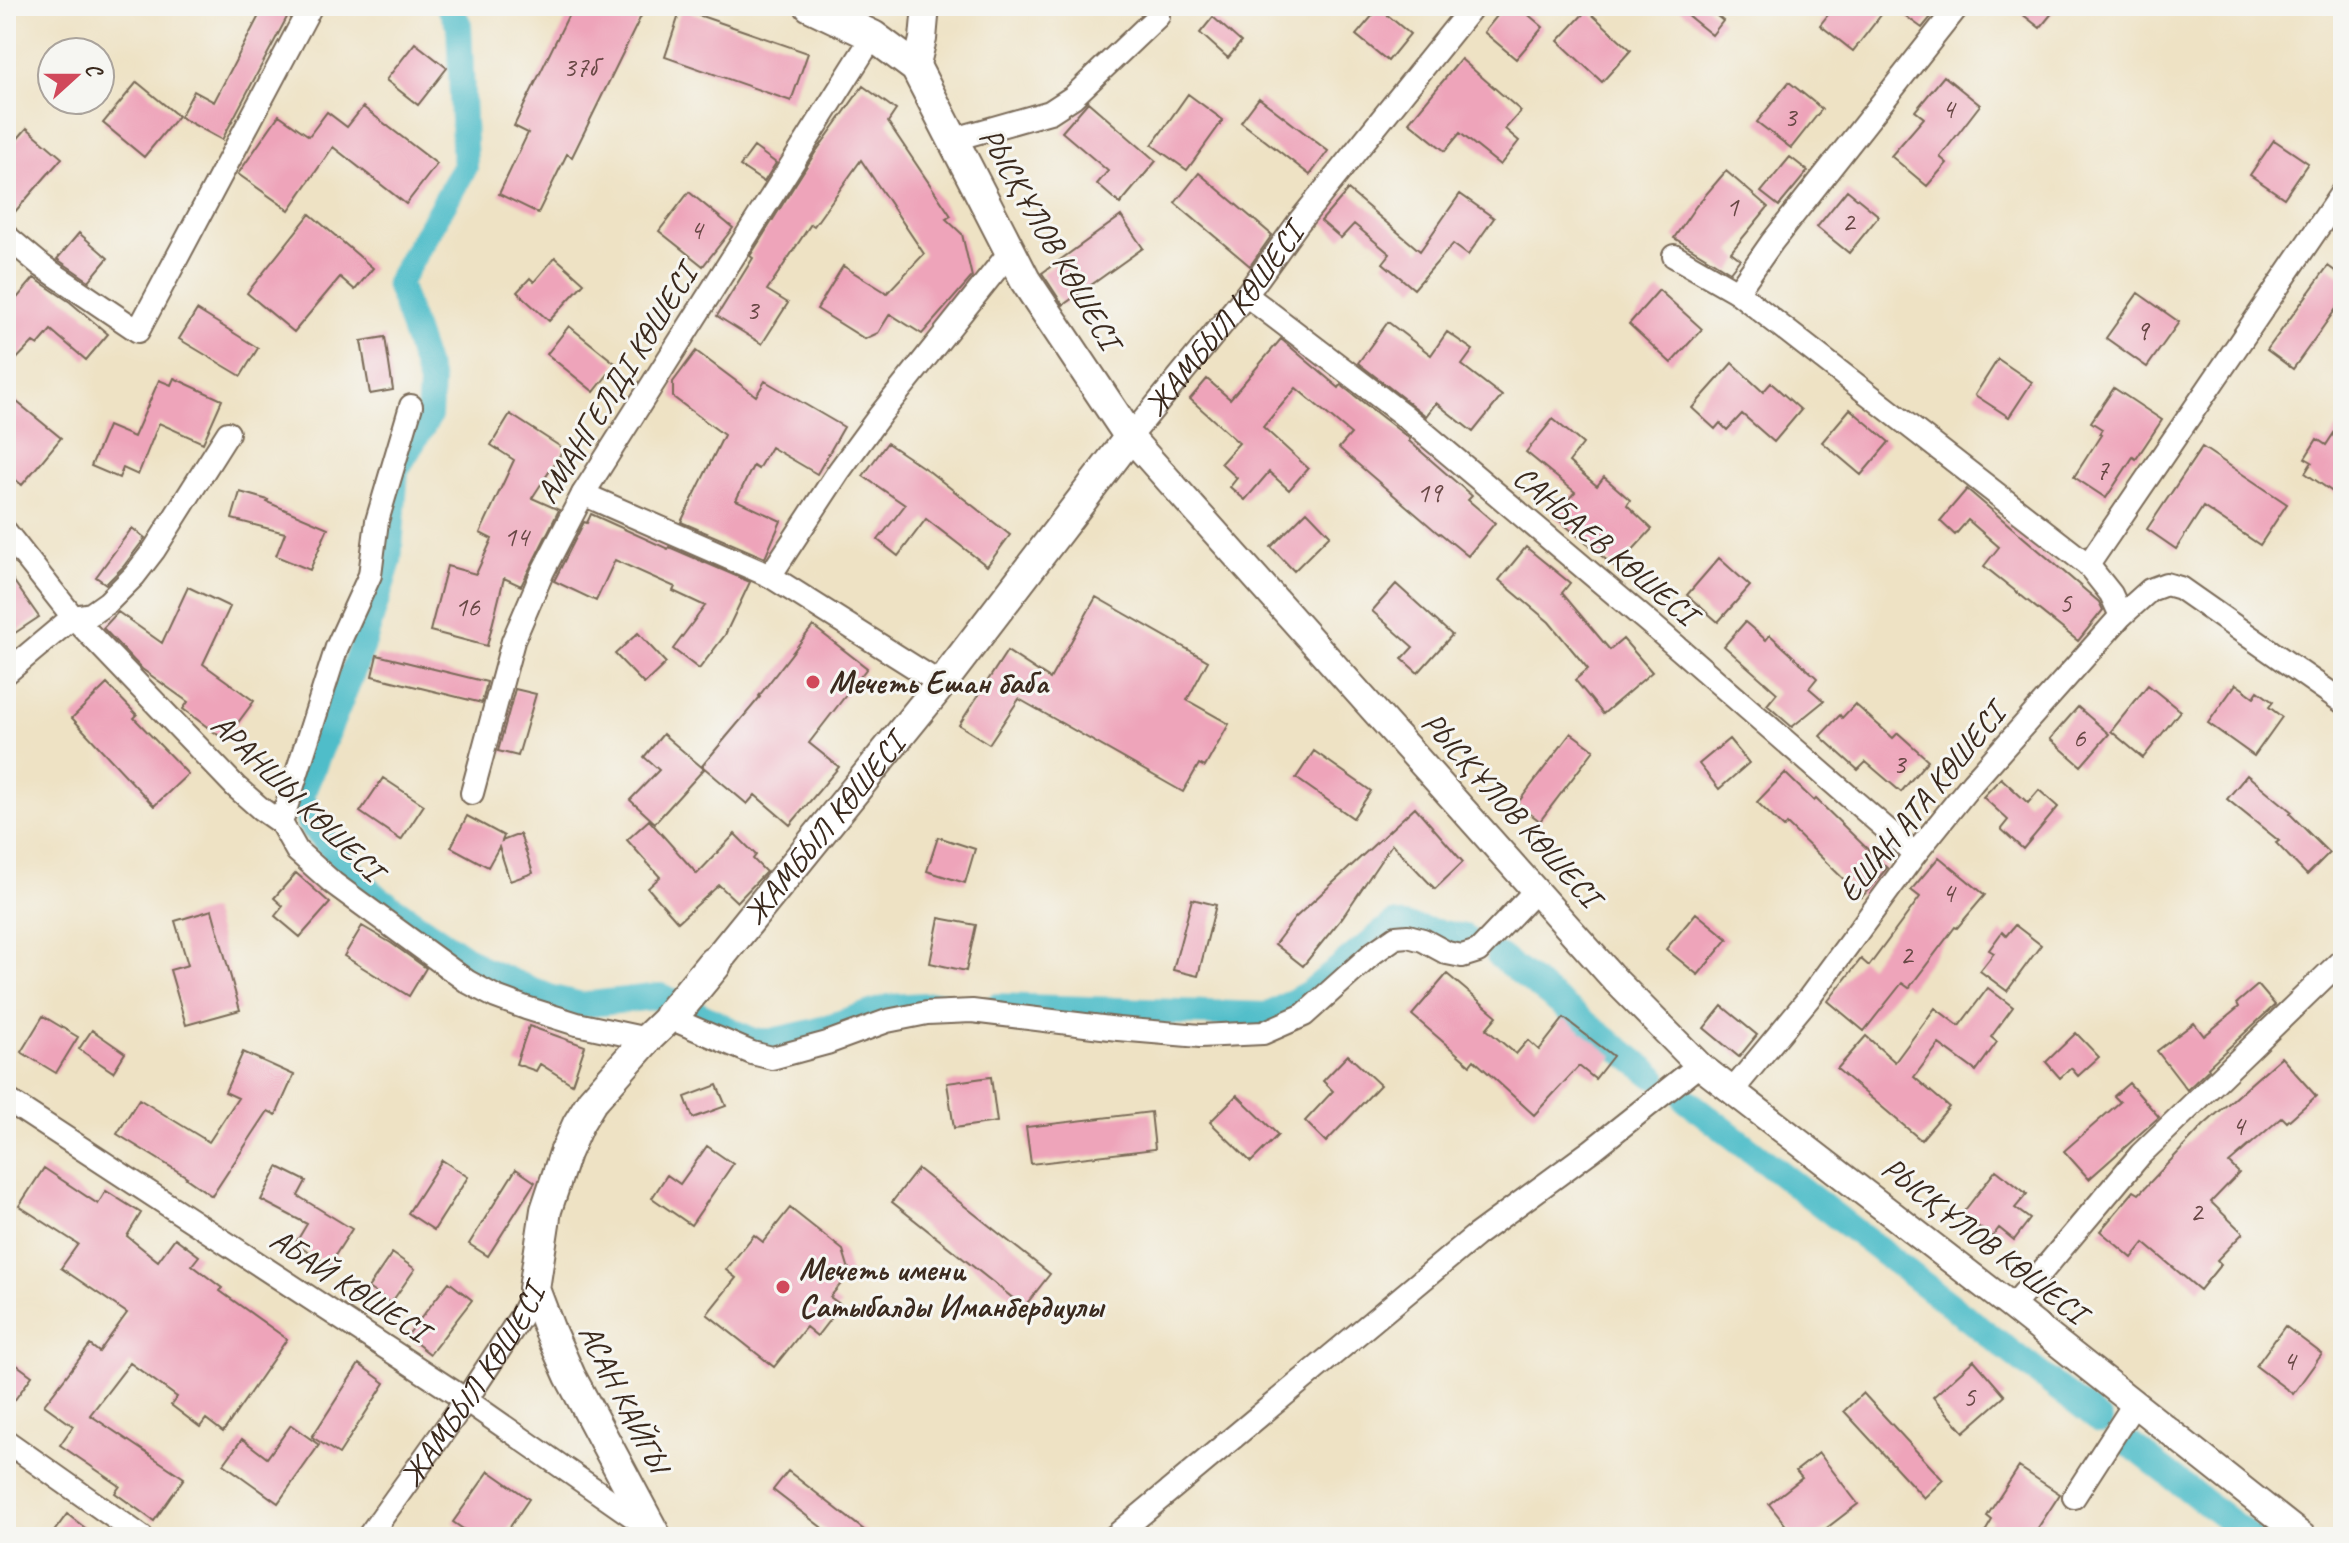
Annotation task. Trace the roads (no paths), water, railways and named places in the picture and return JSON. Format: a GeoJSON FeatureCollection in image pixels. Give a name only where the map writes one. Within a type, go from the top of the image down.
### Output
{"type":"FeatureCollection","features":[{"type":"Feature","properties":{"kind":"main road","name":"РЫСҚҰЛОВ КӨШЕСІ"},"geometry":{"type":"LineString","coordinates":[[810,6],[873,36],[916,68],[1025,280],[1130,437]]}},
{"type":"Feature","properties":{"kind":"main road","name":"ЖАМБЫЛ КӨШЕСІ"},"geometry":{"type":"LineString","coordinates":[[534,1289],[546,1210],[565,1153],[592,1101],[714,964],[941,684],[1130,437]]}},
{"type":"Feature","properties":{"kind":"main road","name":"АСАН КАЙГЫ"},"geometry":{"type":"LineString","coordinates":[[534,1289],[570,1376],[654,1534]]}},
{"type":"Feature","properties":{"kind":"street"},"geometry":{"type":"LineString","coordinates":[[6,236],[42,266],[138,331],[311,6]]}},
{"type":"Feature","properties":{"kind":"street"},"geometry":{"type":"LineString","coordinates":[[916,68],[926,6]]}},
{"type":"Feature","properties":{"kind":"street","name":"ЖАМБЫЛ КӨШЕСІ"},"geometry":{"type":"LineString","coordinates":[[1130,437],[1473,6]]}},
{"type":"Feature","properties":{"kind":"street"},"geometry":{"type":"LineString","coordinates":[[1737,292],[1772,242],[1958,6]]}},
{"type":"Feature","properties":{"kind":"street"},"geometry":{"type":"LineString","coordinates":[[951,140],[1050,112],[1073,97],[1158,16]]}},
{"type":"Feature","properties":{"kind":"street","name":"АМАНГЕЛДІ КӨШЕСІ"},"geometry":{"type":"LineString","coordinates":[[472,793],[513,641],[543,571],[583,494],[873,36]]}},
{"type":"Feature","properties":{"kind":"street"},"geometry":{"type":"LineString","coordinates":[[2088,565],[2343,191]]}},
{"type":"Feature","properties":{"kind":"street"},"geometry":{"type":"LineString","coordinates":[[770,576],[880,415],[1010,252]]}},
{"type":"Feature","properties":{"kind":"street"},"geometry":{"type":"LineString","coordinates":[[1674,256],[1737,292],[2088,565],[2111,594],[2121,616]]}},
{"type":"Feature","properties":{"kind":"street","name":"САНБАЕВ КӨШЕСІ"},"geometry":{"type":"LineString","coordinates":[[1246,295],[1402,414],[1915,854]]}},
{"type":"Feature","properties":{"kind":"street"},"geometry":{"type":"LineString","coordinates":[[281,823],[337,647],[370,575],[377,521],[411,406]]}},
{"type":"Feature","properties":{"kind":"street"},"geometry":{"type":"LineString","coordinates":[[6,673],[73,617],[91,614],[108,602],[134,576],[154,550],[228,433]]}},
{"type":"Feature","properties":{"kind":"street","name":"РЫСҚҰЛОВ КӨШЕСІ"},"geometry":{"type":"LineString","coordinates":[[1130,437],[1616,981],[1699,1065],[2303,1537]]}},
{"type":"Feature","properties":{"kind":"street"},"geometry":{"type":"LineString","coordinates":[[583,494],[770,576],[941,684]]}},
{"type":"Feature","properties":{"kind":"street","name":"АРАНШЫ КӨШЕСІ"},"geometry":{"type":"LineString","coordinates":[[6,532],[73,617],[236,787],[281,823],[297,851],[333,883],[468,982],[496,997],[577,1024],[663,1024],[772,1058],[827,1043],[887,1021],[927,1013],[972,1011],[1200,1036],[1263,1033],[1304,1015],[1373,953],[1396,937],[1423,940],[1447,953],[1462,956],[1478,951],[1535,891]]}},
{"type":"Feature","properties":{"kind":"street","name":"ЕШАН АТА КӨШЕСІ"},"geometry":{"type":"LineString","coordinates":[[1732,1091],[1809,998],[1915,854],[1973,782],[2121,616],[2150,590],[2166,584],[2180,588],[2343,702]]}},
{"type":"Feature","properties":{"kind":"street"},"geometry":{"type":"LineString","coordinates":[[2012,1307],[2141,1154],[2341,961]]}},
{"type":"Feature","properties":{"kind":"street"},"geometry":{"type":"LineString","coordinates":[[1114,1537],[1475,1236],[1592,1150],[1699,1065]]}},
{"type":"Feature","properties":{"kind":"street","name":"АБАЙ КӨШЕСІ"},"geometry":{"type":"LineString","coordinates":[[6,1099],[466,1400],[654,1534]]}},
{"type":"Feature","properties":{"kind":"street","name":"ЖАМБЫЛ КӨШЕСІ"},"geometry":{"type":"LineString","coordinates":[[368,1537],[466,1400],[520,1318],[534,1289]]}},
{"type":"Feature","properties":{"kind":"street"},"geometry":{"type":"LineString","coordinates":[[2074,1497],[2134,1404]]}},
{"type":"Feature","properties":{"kind":"street"},"geometry":{"type":"LineString","coordinates":[[6,1441],[142,1537]]}},
{"type":"Feature","properties":{"kind":"waterway"},"geometry":{"type":"LineString","coordinates":[[449,6],[459,25],[465,167],[398,283],[431,383],[429,416],[396,470],[389,561],[361,651],[302,794],[309,823],[373,894],[482,969],[552,998],[582,1005],[661,996],[753,1041],[772,1041],[812,1032],[889,1007],[941,1004]]}},
{"type":"Feature","properties":{"kind":"waterway"},"geometry":{"type":"LineString","coordinates":[[997,1006],[1269,1015],[1310,992],[1393,924],[1465,937]]}},
{"type":"Feature","properties":{"kind":"waterway"},"geometry":{"type":"LineString","coordinates":[[1499,956],[1654,1076]]}},
{"type":"Feature","properties":{"kind":"waterway"},"geometry":{"type":"LineString","coordinates":[[1686,1100],[2100,1421]]}},
{"type":"Feature","properties":{"kind":"waterway"},"geometry":{"type":"LineString","coordinates":[[2131,1445],[2250,1537]]}},
{"type":"Feature","properties":{"kind":"place","name":"Мечеть Ешан баба"},"geometry":{"type":"Point","coordinates":[813,682]}},
{"type":"Feature","properties":{"kind":"place","name":"Мечеть имени Сатыбалды Иманбердиулы"},"geometry":{"type":"Point","coordinates":[783,1287]}}]}
